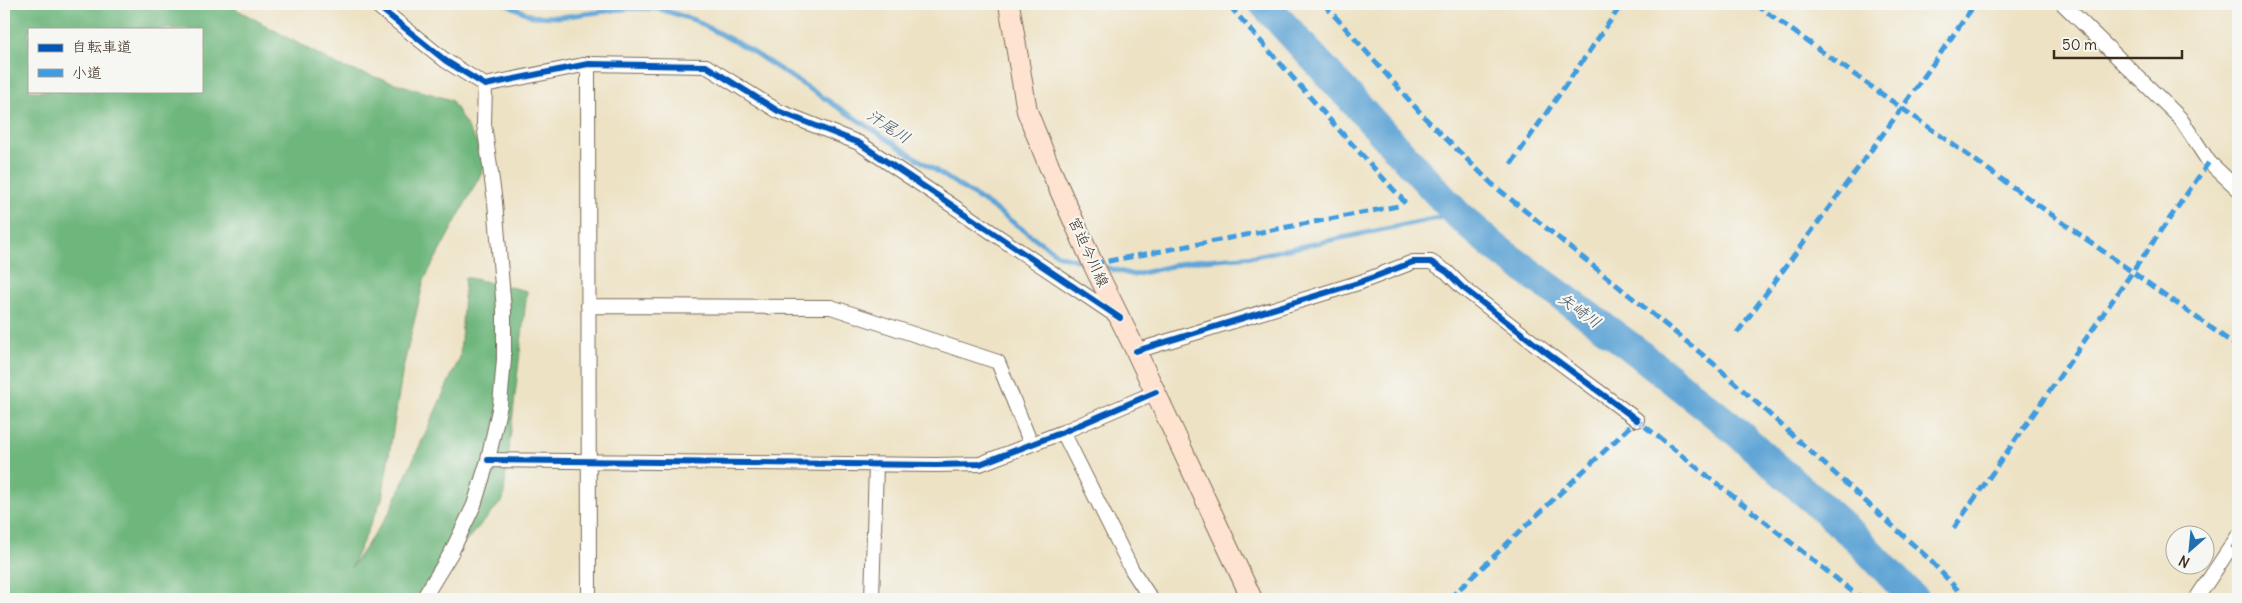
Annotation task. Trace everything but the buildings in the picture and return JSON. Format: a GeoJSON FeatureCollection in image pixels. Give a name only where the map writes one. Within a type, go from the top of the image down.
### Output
{"type":"FeatureCollection","features":[{"type":"Feature","properties":{"kind":"main road","name":"宮迫今川線"},"geometry":{"type":"LineString","coordinates":[[1009,4],[1027,111],[1093,264],[1156,392],[1252,599]]}},
{"type":"Feature","properties":{"kind":"street"},"geometry":{"type":"LineString","coordinates":[[375,4],[446,61],[485,85],[588,64],[706,66],[778,111],[859,143],[1120,318]]}},
{"type":"Feature","properties":{"kind":"street"},"geometry":{"type":"LineString","coordinates":[[2063,4],[2180,118],[2210,162],[2238,189]]}},
{"type":"Feature","properties":{"kind":"street"},"geometry":{"type":"LineString","coordinates":[[588,64],[590,599]]}},
{"type":"Feature","properties":{"kind":"street"},"geometry":{"type":"LineString","coordinates":[[423,599],[452,552],[474,505],[488,460],[500,405],[504,359],[504,310],[496,202],[484,124],[485,85]]}},
{"type":"Feature","properties":{"kind":"street"},"geometry":{"type":"LineString","coordinates":[[1136,351],[1361,282],[1413,262],[1430,262],[1447,272],[1462,287],[1637,420]]}},
{"type":"Feature","properties":{"kind":"street"},"geometry":{"type":"LineString","coordinates":[[588,306],[830,307],[998,362],[1031,444]]}},
{"type":"Feature","properties":{"kind":"street"},"geometry":{"type":"LineString","coordinates":[[488,460],[980,464],[1063,432],[1156,392]]}},
{"type":"Feature","properties":{"kind":"street"},"geometry":{"type":"LineString","coordinates":[[1063,432],[1132,570],[1151,599]]}},
{"type":"Feature","properties":{"kind":"street"},"geometry":{"type":"LineString","coordinates":[[872,599],[876,464]]}},
{"type":"Feature","properties":{"kind":"street"},"geometry":{"type":"LineString","coordinates":[[2196,599],[2238,536]]}},
{"type":"Feature","properties":{"kind":"green space"},"geometry":{"type":"Polygon","coordinates":[[[4,4],[227,4],[339,66],[451,100],[488,161],[424,280],[403,368],[382,499],[351,568],[389,513],[460,357],[465,277],[527,291],[503,500],[413,599],[4,599],[4,4]]]}},
{"type":"Feature","properties":{"kind":"waterway","name":"汗尾川"},"geometry":{"type":"LineString","coordinates":[[507,4],[532,16],[559,17],[632,8],[660,9],[694,20],[747,48],[992,207],[1058,255],[1087,263]]}},
{"type":"Feature","properties":{"kind":"waterway","name":"矢崎川"},"geometry":{"type":"LineString","coordinates":[[1264,4],[1457,214],[1496,248],[1631,347],[1730,426],[1854,536],[1914,599]]}},
{"type":"Feature","properties":{"kind":"waterway"},"geometry":{"type":"LineString","coordinates":[[1100,266],[1134,275],[1192,261],[1255,256],[1457,214]]}},
{"type":"Feature","properties":{"kind":"marked path"},"geometry":{"type":"LineString","coordinates":[[1093,264],[1398,206],[1404,201],[1228,4]]}},
{"type":"Feature","properties":{"kind":"marked path"},"geometry":{"type":"LineString","coordinates":[[1324,4],[1425,118],[1492,184],[1714,364],[1928,558],[1966,599]]}},
{"type":"Feature","properties":{"kind":"marked path"},"geometry":{"type":"LineString","coordinates":[[1511,164],[1622,4]]}},
{"type":"Feature","properties":{"kind":"marked path"},"geometry":{"type":"LineString","coordinates":[[1755,4],[2238,347]]}},
{"type":"Feature","properties":{"kind":"marked path"},"geometry":{"type":"LineString","coordinates":[[1737,333],[1902,108],[1975,4]]}},
{"type":"Feature","properties":{"kind":"marked path"},"geometry":{"type":"LineString","coordinates":[[1954,528],[2209,162]]}},
{"type":"Feature","properties":{"kind":"marked path"},"geometry":{"type":"LineString","coordinates":[[1449,599],[1637,420],[1862,599]]}},
{"type":"Feature","properties":{"kind":"marked path"},"geometry":{"type":"LineString","coordinates":[[2232,545],[2238,550]]}},
{"type":"Feature","properties":{"kind":"cycle path"},"geometry":{"type":"LineString","coordinates":[[375,4],[446,61],[485,85],[588,64],[706,66],[778,111],[859,143],[1120,318]]}},
{"type":"Feature","properties":{"kind":"cycle path"},"geometry":{"type":"LineString","coordinates":[[1136,351],[1361,282],[1413,262],[1431,262],[1447,272],[1462,287],[1637,420]]}},
{"type":"Feature","properties":{"kind":"cycle path"},"geometry":{"type":"LineString","coordinates":[[488,460],[980,464],[1063,432],[1156,392]]}}]}
